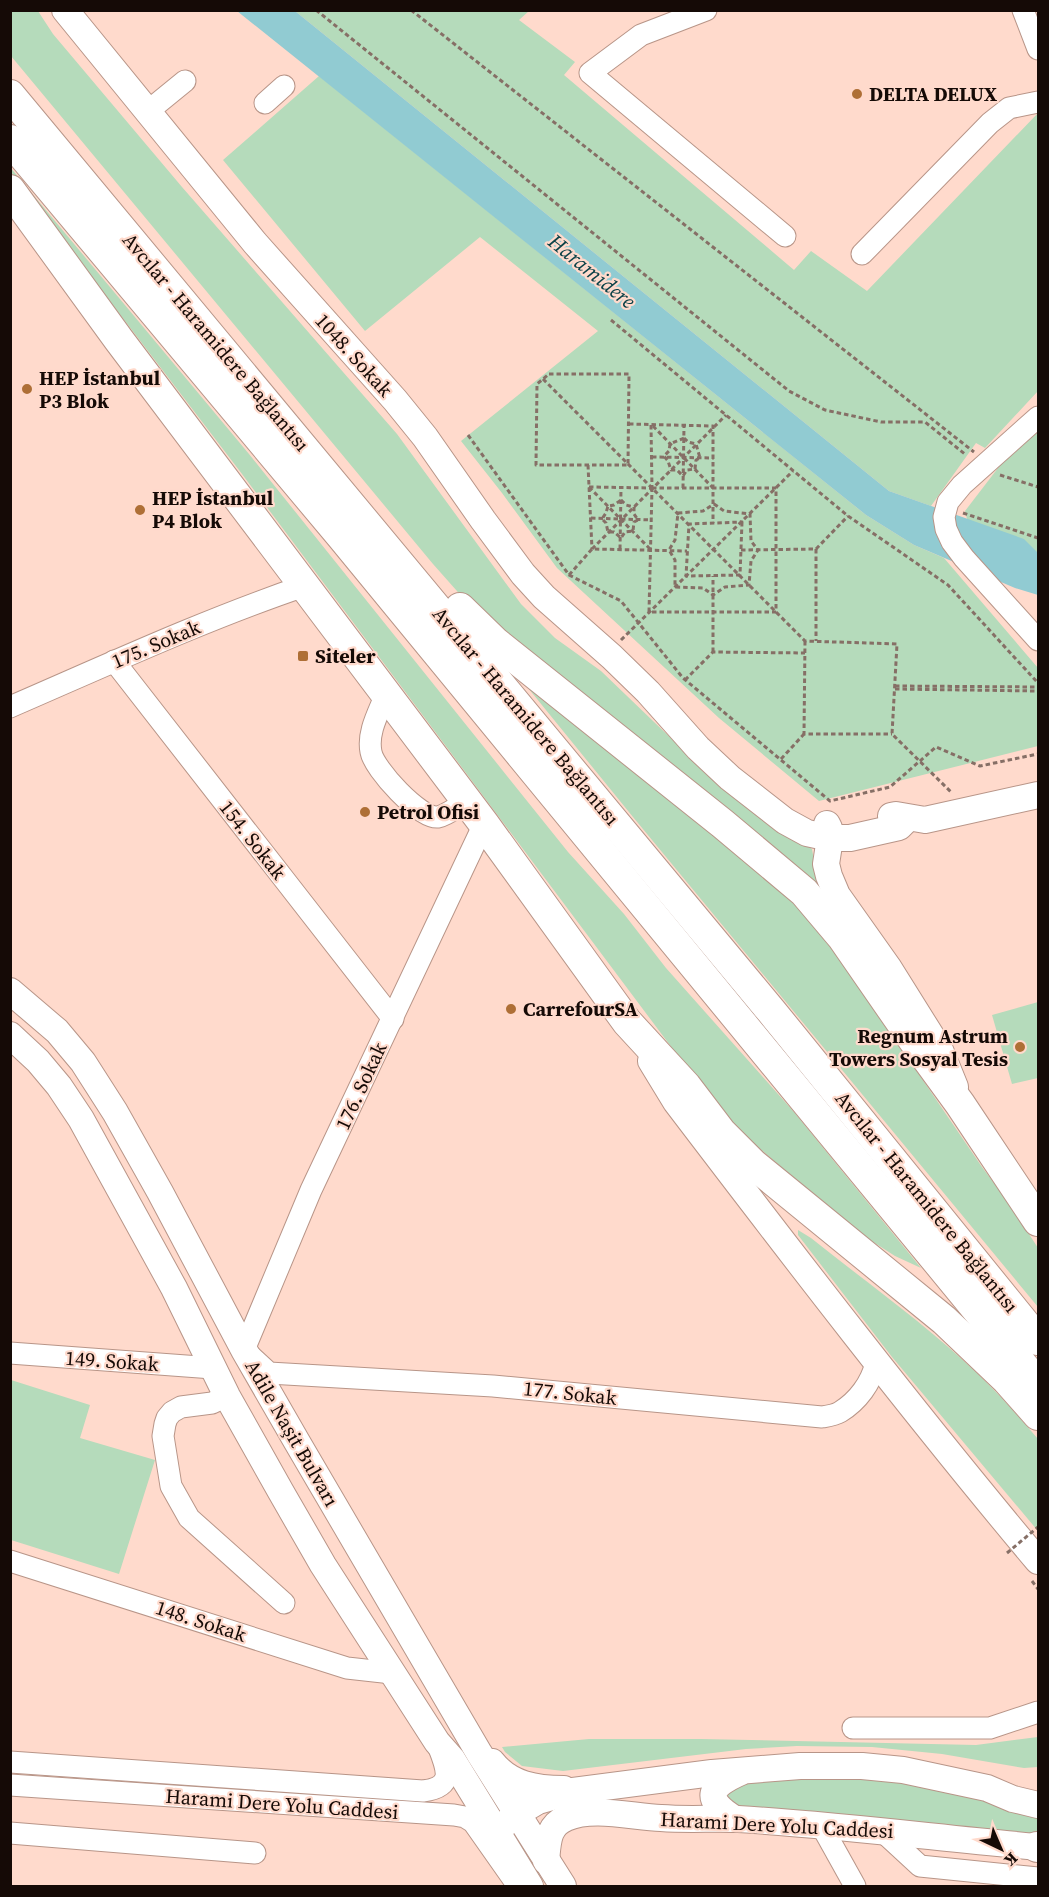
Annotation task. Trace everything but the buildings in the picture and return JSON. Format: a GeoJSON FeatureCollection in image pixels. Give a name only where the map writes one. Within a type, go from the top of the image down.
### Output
{"type":"FeatureCollection","features":[{"type":"Feature","properties":{"kind":"highway","name":"Avcılar - Haramidere Bağlantısı"},"geometry":{"type":"LineString","coordinates":[[10,95],[772,1012],[1038,1340]]}},
{"type":"Feature","properties":{"kind":"highway","name":"Avcılar - Haramidere Bağlantısı"},"geometry":{"type":"LineString","coordinates":[[10,140],[335,528],[1038,1384]]}},
{"type":"Feature","properties":{"kind":"highway"},"geometry":{"type":"LineString","coordinates":[[10,190],[119,340],[475,813],[627,1022],[686,1086],[721,1132],[753,1164],[944,1320],[1007,1380],[1038,1416]]}},
{"type":"Feature","properties":{"kind":"highway"},"geometry":{"type":"LineString","coordinates":[[10,214],[119,340]]}},
{"type":"Feature","properties":{"kind":"highway"},"geometry":{"type":"LineString","coordinates":[[275,413],[296,426],[329,457],[430,575],[478,627],[804,892],[842,938],[960,1104],[1038,1221]]}},
{"type":"Feature","properties":{"kind":"main road","name":"1048. Sokak"},"geometry":{"type":"LineString","coordinates":[[65,10],[255,243],[425,437],[523,574],[544,597],[608,653],[648,692],[698,748],[730,778],[796,828],[828,831]]}},
{"type":"Feature","properties":{"kind":"main road"},"geometry":{"type":"LineString","coordinates":[[960,1104],[940,1050],[888,967],[837,895],[826,864],[828,831],[867,835],[898,827],[908,818],[925,820],[1038,795]]}},
{"type":"Feature","properties":{"kind":"main road","name":"Adile Naşit Bulvarı"},"geometry":{"type":"LineString","coordinates":[[10,991],[57,1031],[83,1062],[115,1112],[244,1350],[464,1727],[563,1887]]}},
{"type":"Feature","properties":{"kind":"main road"},"geometry":{"type":"LineString","coordinates":[[627,1022],[676,1102],[876,1363],[1038,1561]]}},
{"type":"Feature","properties":{"kind":"main road","name":"Adile Naşit Bulvarı"},"geometry":{"type":"LineString","coordinates":[[10,1035],[38,1061],[59,1086],[81,1119],[174,1288],[227,1395],[323,1565],[437,1742],[452,1759],[530,1887]]}},
{"type":"Feature","properties":{"kind":"main road"},"geometry":{"type":"LineString","coordinates":[[130,1208],[160,1192]]}},
{"type":"Feature","properties":{"kind":"main road"},"geometry":{"type":"LineString","coordinates":[[213,1368],[244,1350]]}},
{"type":"Feature","properties":{"kind":"main road"},"geometry":{"type":"LineString","coordinates":[[464,1727],[496,1767],[513,1781],[546,1789],[582,1790]]}},
{"type":"Feature","properties":{"kind":"main road","name":"Harami Dere Yolu Caddesi"},"geometry":{"type":"LineString","coordinates":[[582,1790],[712,1773],[801,1766],[862,1766],[903,1770],[987,1788],[1013,1799],[1038,1805]]}},
{"type":"Feature","properties":{"kind":"main road"},"geometry":{"type":"LineString","coordinates":[[735,1819],[723,1812],[713,1797],[723,1780],[742,1772]]}},
{"type":"Feature","properties":{"kind":"main road"},"geometry":{"type":"LineString","coordinates":[[987,1788],[1020,1784],[1038,1786]]}},
{"type":"Feature","properties":{"kind":"main road"},"geometry":{"type":"LineString","coordinates":[[502,1842],[502,1827],[516,1814],[538,1801],[582,1790]]}},
{"type":"Feature","properties":{"kind":"main road","name":"Harami Dere Yolu Caddesi"},"geometry":{"type":"LineString","coordinates":[[546,1861],[548,1836],[555,1825],[566,1818],[593,1813],[821,1825],[1038,1847]]}},
{"type":"Feature","properties":{"kind":"street"},"geometry":{"type":"LineString","coordinates":[[706,10],[641,35],[590,73],[785,236]]}},
{"type":"Feature","properties":{"kind":"street"},"geometry":{"type":"LineString","coordinates":[[1023,10],[1038,49]]}},
{"type":"Feature","properties":{"kind":"street"},"geometry":{"type":"LineString","coordinates":[[147,112],[185,81]]}},
{"type":"Feature","properties":{"kind":"street"},"geometry":{"type":"LineString","coordinates":[[265,102],[284,86]]}},
{"type":"Feature","properties":{"kind":"street"},"geometry":{"type":"LineString","coordinates":[[862,254],[990,123],[1009,108],[1038,102]]}},
{"type":"Feature","properties":{"kind":"street"},"geometry":{"type":"LineString","coordinates":[[1038,419],[962,485],[948,502],[944,517],[952,542],[964,558],[1038,640]]}},
{"type":"Feature","properties":{"kind":"street","name":"175. Sokak"},"geometry":{"type":"LineString","coordinates":[[10,707],[114,661],[266,599],[304,586]]}},
{"type":"Feature","properties":{"kind":"street","name":"154. Sokak"},"geometry":{"type":"LineString","coordinates":[[114,661],[393,1019]]}},
{"type":"Feature","properties":{"kind":"street"},"geometry":{"type":"LineString","coordinates":[[386,694],[371,733],[371,751],[375,763],[418,810],[429,816],[475,813]]}},
{"type":"Feature","properties":{"kind":"street","name":"176. Sokak"},"geometry":{"type":"LineString","coordinates":[[244,1350],[311,1190],[393,1019],[475,813]]}},
{"type":"Feature","properties":{"kind":"street","name":"177. Sokak"},"geometry":{"type":"LineString","coordinates":[[244,1350],[269,1373],[493,1386],[822,1417],[838,1414],[859,1396],[872,1377],[876,1363]]}},
{"type":"Feature","properties":{"kind":"street","name":"149. Sokak"},"geometry":{"type":"LineString","coordinates":[[10,1353],[213,1368]]}},
{"type":"Feature","properties":{"kind":"street"},"geometry":{"type":"LineString","coordinates":[[227,1395],[212,1403],[181,1407],[167,1418],[163,1436],[171,1486],[189,1518],[284,1604]]}},
{"type":"Feature","properties":{"kind":"street","name":"148. Sokak"},"geometry":{"type":"LineString","coordinates":[[10,1561],[347,1668],[392,1673]]}},
{"type":"Feature","properties":{"kind":"street"},"geometry":{"type":"LineString","coordinates":[[853,1728],[990,1728],[1038,1712]]}},
{"type":"Feature","properties":{"kind":"street","name":"Harami Dere Yolu Caddesi"},"geometry":{"type":"LineString","coordinates":[[10,1762],[423,1791],[434,1790],[440,1786],[448,1773],[437,1742]]}},
{"type":"Feature","properties":{"kind":"street","name":"Harami Dere Yolu Caddesi"},"geometry":{"type":"LineString","coordinates":[[10,1785],[465,1817],[473,1822],[518,1887]]}},
{"type":"Feature","properties":{"kind":"street"},"geometry":{"type":"LineString","coordinates":[[821,1825],[855,1887]]}},
{"type":"Feature","properties":{"kind":"street"},"geometry":{"type":"LineString","coordinates":[[881,1830],[920,1866],[1038,1878]]}},
{"type":"Feature","properties":{"kind":"street"},"geometry":{"type":"LineString","coordinates":[[10,1833],[255,1853]]}},
{"type":"Feature","properties":{"kind":"path"},"geometry":{"type":"LineString","coordinates":[[316,10],[789,391],[825,410],[881,422],[925,422],[973,461]]}},
{"type":"Feature","properties":{"kind":"path"},"geometry":{"type":"LineString","coordinates":[[411,10],[975,453]]}},
{"type":"Feature","properties":{"kind":"path"},"geometry":{"type":"LineString","coordinates":[[611,320],[848,516],[948,585],[1038,687]]}},
{"type":"Feature","properties":{"kind":"path"},"geometry":{"type":"LineString","coordinates":[[549,374],[629,374],[628,465],[536,465],[537,384],[549,374]]}},
{"type":"Feature","properties":{"kind":"path"},"geometry":{"type":"LineString","coordinates":[[543,379],[805,641],[897,644],[892,734]]}},
{"type":"Feature","properties":{"kind":"path"},"geometry":{"type":"LineString","coordinates":[[569,575],[608,532],[726,415]]}},
{"type":"Feature","properties":{"kind":"path"},"geometry":{"type":"LineString","coordinates":[[628,424],[713,426]]}},
{"type":"Feature","properties":{"kind":"path"},"geometry":{"type":"LineString","coordinates":[[651,425],[713,488]]}},
{"type":"Feature","properties":{"kind":"path"},"geometry":{"type":"LineString","coordinates":[[649,612],[652,520],[651,425]]}},
{"type":"Feature","properties":{"kind":"path"},"geometry":{"type":"LineString","coordinates":[[683,488],[684,426]]}},
{"type":"Feature","properties":{"kind":"path"},"geometry":{"type":"LineString","coordinates":[[713,426],[713,523]]}},
{"type":"Feature","properties":{"kind":"path"},"geometry":{"type":"LineString","coordinates":[[468,435],[569,575],[621,601],[685,680],[830,801],[890,787],[936,747],[980,766],[1038,754]]}},
{"type":"Feature","properties":{"kind":"path"},"geometry":{"type":"LineString","coordinates":[[684,438],[696,444]]}},
{"type":"Feature","properties":{"kind":"path"},"geometry":{"type":"LineString","coordinates":[[670,444],[677,443],[684,438]]}},
{"type":"Feature","properties":{"kind":"path"},"geometry":{"type":"LineString","coordinates":[[664,456],[669,451],[670,444]]}},
{"type":"Feature","properties":{"kind":"path"},"geometry":{"type":"LineString","coordinates":[[696,444],[700,458]]}},
{"type":"Feature","properties":{"kind":"path"},"geometry":{"type":"LineString","coordinates":[[664,456],[671,470]]}},
{"type":"Feature","properties":{"kind":"path"},"geometry":{"type":"LineString","coordinates":[[652,457],[714,458]]}},
{"type":"Feature","properties":{"kind":"path"},"geometry":{"type":"LineString","coordinates":[[695,469],[696,460],[700,458]]}},
{"type":"Feature","properties":{"kind":"path"},"geometry":{"type":"LineString","coordinates":[[588,465],[592,549]]}},
{"type":"Feature","properties":{"kind":"path"},"geometry":{"type":"LineString","coordinates":[[683,476],[687,470],[695,469]]}},
{"type":"Feature","properties":{"kind":"path"},"geometry":{"type":"LineString","coordinates":[[671,470],[677,470],[683,476]]}},
{"type":"Feature","properties":{"kind":"path"},"geometry":{"type":"LineString","coordinates":[[608,653],[793,471]]}},
{"type":"Feature","properties":{"kind":"path"},"geometry":{"type":"LineString","coordinates":[[998,474],[1038,487]]}},
{"type":"Feature","properties":{"kind":"path"},"geometry":{"type":"LineString","coordinates":[[589,487],[776,488]]}},
{"type":"Feature","properties":{"kind":"path"},"geometry":{"type":"LineString","coordinates":[[589,487],[651,550]]}},
{"type":"Feature","properties":{"kind":"path"},"geometry":{"type":"LineString","coordinates":[[620,549],[621,488]]}},
{"type":"Feature","properties":{"kind":"path"},"geometry":{"type":"LineString","coordinates":[[776,488],[776,612]]}},
{"type":"Feature","properties":{"kind":"path"},"geometry":{"type":"LineString","coordinates":[[621,500],[633,507]]}},
{"type":"Feature","properties":{"kind":"path"},"geometry":{"type":"LineString","coordinates":[[608,506],[621,500]]}},
{"type":"Feature","properties":{"kind":"path"},"geometry":{"type":"LineString","coordinates":[[678,513],[703,511],[714,504]]}},
{"type":"Feature","properties":{"kind":"path"},"geometry":{"type":"LineString","coordinates":[[714,504],[724,511],[750,514]]}},
{"type":"Feature","properties":{"kind":"path"},"geometry":{"type":"LineString","coordinates":[[602,519],[608,506]]}},
{"type":"Feature","properties":{"kind":"path"},"geometry":{"type":"LineString","coordinates":[[633,507],[638,520]]}},
{"type":"Feature","properties":{"kind":"path"},"geometry":{"type":"LineString","coordinates":[[946,508],[992,521],[1038,538]]}},
{"type":"Feature","properties":{"kind":"path"},"geometry":{"type":"LineString","coordinates":[[669,550],[675,540],[678,513]]}},
{"type":"Feature","properties":{"kind":"path"},"geometry":{"type":"LineString","coordinates":[[750,514],[751,541],[758,549]]}},
{"type":"Feature","properties":{"kind":"path"},"geometry":{"type":"LineString","coordinates":[[816,642],[816,549],[848,516]]}},
{"type":"Feature","properties":{"kind":"path"},"geometry":{"type":"LineString","coordinates":[[590,518],[652,520]]}},
{"type":"Feature","properties":{"kind":"path"},"geometry":{"type":"LineString","coordinates":[[602,519],[606,523],[608,532]]}},
{"type":"Feature","properties":{"kind":"path"},"geometry":{"type":"LineString","coordinates":[[633,531],[634,522],[638,520]]}},
{"type":"Feature","properties":{"kind":"path"},"geometry":{"type":"LineString","coordinates":[[689,524],[742,522]]}},
{"type":"Feature","properties":{"kind":"path"},"geometry":{"type":"LineString","coordinates":[[740,576],[742,522]]}},
{"type":"Feature","properties":{"kind":"path"},"geometry":{"type":"LineString","coordinates":[[686,576],[689,524]]}},
{"type":"Feature","properties":{"kind":"path"},"geometry":{"type":"LineString","coordinates":[[621,538],[625,532],[633,531]]}},
{"type":"Feature","properties":{"kind":"path"},"geometry":{"type":"LineString","coordinates":[[608,532],[614,532],[621,538]]}},
{"type":"Feature","properties":{"kind":"path"},"geometry":{"type":"LineString","coordinates":[[592,549],[687,550]]}},
{"type":"Feature","properties":{"kind":"path"},"geometry":{"type":"LineString","coordinates":[[749,585],[751,561],[758,549]]}},
{"type":"Feature","properties":{"kind":"path"},"geometry":{"type":"LineString","coordinates":[[741,550],[816,549]]}},
{"type":"Feature","properties":{"kind":"path"},"geometry":{"type":"LineString","coordinates":[[669,550],[675,560],[675,587]]}},
{"type":"Feature","properties":{"kind":"path"},"geometry":{"type":"LineString","coordinates":[[686,576],[740,576]]}},
{"type":"Feature","properties":{"kind":"path"},"geometry":{"type":"LineString","coordinates":[[685,680],[713,652],[713,576]]}},
{"type":"Feature","properties":{"kind":"path"},"geometry":{"type":"LineString","coordinates":[[713,595],[725,587],[749,585]]}},
{"type":"Feature","properties":{"kind":"path"},"geometry":{"type":"LineString","coordinates":[[675,587],[704,588],[713,595]]}},
{"type":"Feature","properties":{"kind":"path"},"geometry":{"type":"LineString","coordinates":[[649,612],[776,612]]}},
{"type":"Feature","properties":{"kind":"path"},"geometry":{"type":"LineString","coordinates":[[781,760],[804,734],[805,641]]}},
{"type":"Feature","properties":{"kind":"path"},"geometry":{"type":"LineString","coordinates":[[713,652],[805,653]]}},
{"type":"Feature","properties":{"kind":"path"},"geometry":{"type":"LineString","coordinates":[[895,688],[1038,687]]}},
{"type":"Feature","properties":{"kind":"path"},"geometry":{"type":"LineString","coordinates":[[804,734],[892,734],[969,809]]}},
{"type":"Feature","properties":{"kind":"path"},"geometry":{"type":"LineString","coordinates":[[1007,1553],[1038,1527]]}},
{"type":"Feature","properties":{"kind":"green space"},"geometry":{"type":"Polygon","coordinates":[[[10,11],[38,11],[53,34],[182,187],[397,434],[521,604],[555,638],[601,671],[678,745],[735,795],[812,849],[816,872],[827,901],[480,617],[433,564],[11,56],[10,11]]]}},
{"type":"Feature","properties":{"kind":"green space"},"geometry":{"type":"Polygon","coordinates":[[[295,11],[529,11],[519,20],[575,62],[564,75],[794,270],[811,251],[867,291],[1038,113],[1038,391],[985,448],[976,443],[931,506],[889,491],[295,11]]]}},
{"type":"Feature","properties":{"kind":"green space"},"geometry":{"type":"Polygon","coordinates":[[[319,76],[866,515],[914,545],[944,558],[1038,668],[1038,746],[819,801],[719,718],[557,568],[461,441],[598,331],[480,237],[365,331],[223,160],[319,76]]]}},
{"type":"Feature","properties":{"kind":"green space"},"geometry":{"type":"Polygon","coordinates":[[[10,167],[249,454],[568,852],[624,914],[666,968],[794,1112],[921,1268],[895,1256],[856,1231],[737,1129],[699,1084],[242,474],[11,172],[10,167]]]}},
{"type":"Feature","properties":{"kind":"green space"},"geometry":{"type":"Polygon","coordinates":[[[1028,429],[1038,433],[1038,554],[970,531],[965,511],[1028,429]]]}},
{"type":"Feature","properties":{"kind":"green space"},"geometry":{"type":"Polygon","coordinates":[[[524,683],[779,883],[833,948],[1038,1248],[1038,1307],[633,817],[524,683]]]}},
{"type":"Feature","properties":{"kind":"green space","name":"Regnum Astrum Towers Sosyal Tesis"},"geometry":{"type":"Polygon","coordinates":[[[1038,1002],[1038,1078],[1012,1084],[992,1015],[1038,1002]]]}},
{"type":"Feature","properties":{"kind":"green space"},"geometry":{"type":"Polygon","coordinates":[[[798,1230],[939,1339],[994,1390],[1038,1439],[1038,1531],[892,1357],[798,1235],[798,1230]]]}},
{"type":"Feature","properties":{"kind":"green space"},"geometry":{"type":"Polygon","coordinates":[[[11,1380],[90,1405],[80,1438],[155,1460],[119,1574],[11,1540],[11,1380]]]}},
{"type":"Feature","properties":{"kind":"green space"},"geometry":{"type":"Polygon","coordinates":[[[1038,1737],[1038,1767],[1024,1768],[942,1754],[872,1747],[797,1746],[746,1749],[563,1771],[522,1766],[502,1747],[589,1739],[976,1745],[1038,1737]]]}},
{"type":"Feature","properties":{"kind":"green space"},"geometry":{"type":"Polygon","coordinates":[[[810,1775],[909,1783],[1038,1814],[1038,1837],[922,1823],[737,1806],[726,1797],[730,1785],[810,1775]]]}},
{"type":"Feature","properties":{"kind":"water","name":"Haramidere"},"geometry":{"type":"Polygon","coordinates":[[[237,11],[295,11],[889,491],[1024,539],[1038,553],[1038,595],[1015,588],[914,545],[866,515],[237,11]]]}},
{"type":"Feature","properties":{"kind":"place","name":"DELTA DELUX"},"geometry":{"type":"Point","coordinates":[857,94]}},
{"type":"Feature","properties":{"kind":"place","name":"HEP İstanbul P3 Blok"},"geometry":{"type":"Point","coordinates":[27,389]}},
{"type":"Feature","properties":{"kind":"place","name":"HEP İstanbul P4 Blok"},"geometry":{"type":"Point","coordinates":[140,510]}},
{"type":"Feature","properties":{"kind":"place","name":"Siteler"},"geometry":{"type":"Point","coordinates":[303,656]}},
{"type":"Feature","properties":{"kind":"place","name":"Petrol Ofisi"},"geometry":{"type":"Point","coordinates":[365,812]}},
{"type":"Feature","properties":{"kind":"place","name":"CarrefourSA"},"geometry":{"type":"Point","coordinates":[511,1009]}},
{"type":"Feature","properties":{"kind":"place","name":"Regnum Astrum Towers Sosyal Tesis"},"geometry":{"type":"Point","coordinates":[1020,1047]}}]}
